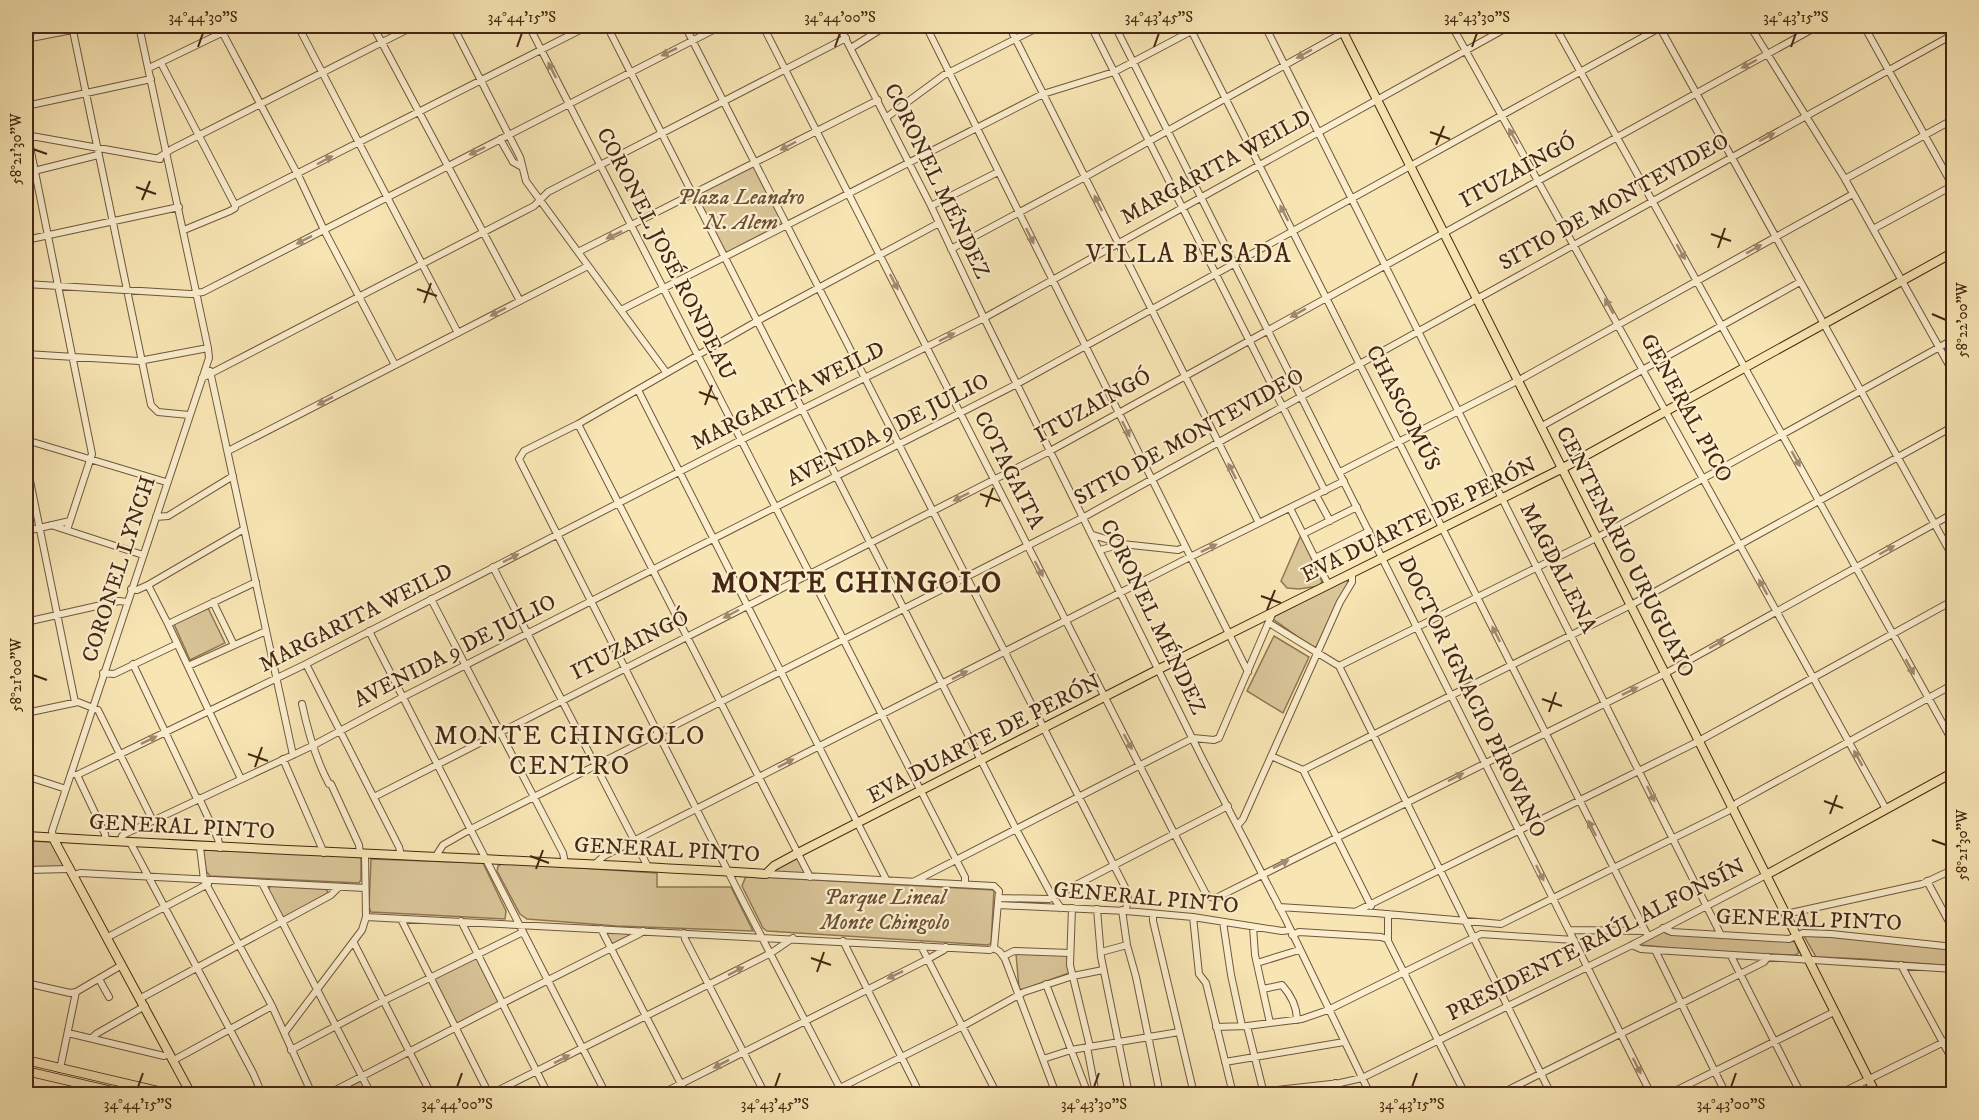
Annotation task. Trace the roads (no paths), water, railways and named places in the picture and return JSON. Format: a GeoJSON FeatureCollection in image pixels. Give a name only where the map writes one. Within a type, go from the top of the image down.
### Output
{"type":"FeatureCollection","features":[{"type":"Feature","properties":{"kind":"main road","name":"CENTENARIO URUGUAYO"},"geometry":{"type":"LineString","coordinates":[[1342,29],[1876,1095]]}},
{"type":"Feature","properties":{"kind":"main road","name":"EVA DUARTE DE PERÓN"},"geometry":{"type":"LineString","coordinates":[[766,874],[774,866],[798,853],[1159,669],[1563,468],[1953,252]]}},
{"type":"Feature","properties":{"kind":"main road","name":"PRESIDENTE RAÚL ALFONSÍN"},"geometry":{"type":"LineString","coordinates":[[1766,875],[1953,772]]}},
{"type":"Feature","properties":{"kind":"main road","name":"GENERAL PINTO"},"geometry":{"type":"LineString","coordinates":[[26,836],[200,847],[485,858],[766,874]]}},
{"type":"Feature","properties":{"kind":"main road"},"geometry":{"type":"LineString","coordinates":[[53,838],[191,1095]]}},
{"type":"Feature","properties":{"kind":"main road"},"geometry":{"type":"LineString","coordinates":[[26,1060],[171,1095]]}},
{"type":"Feature","properties":{"kind":"main road"},"geometry":{"type":"LineString","coordinates":[[26,1071],[125,1095]]}},
{"type":"Feature","properties":{"kind":"street"},"geometry":{"type":"LineString","coordinates":[[26,39],[72,27],[92,26]]}},
{"type":"Feature","properties":{"kind":"street","name":"CORONEL LYNCH"},"geometry":{"type":"LineString","coordinates":[[53,838],[52,831],[66,789],[74,774],[92,706],[208,361],[208,348],[197,293],[140,26]]}},
{"type":"Feature","properties":{"kind":"street"},"geometry":{"type":"LineString","coordinates":[[149,68],[221,29],[236,26]]}},
{"type":"Feature","properties":{"kind":"street"},"geometry":{"type":"LineString","coordinates":[[298,26],[458,333]]}},
{"type":"Feature","properties":{"kind":"street"},"geometry":{"type":"LineString","coordinates":[[373,26],[520,301]]}},
{"type":"Feature","properties":{"kind":"street"},"geometry":{"type":"LineString","coordinates":[[158,158],[414,26]]}},
{"type":"Feature","properties":{"kind":"street"},"geometry":{"type":"LineString","coordinates":[[453,26],[520,157],[524,177],[666,372]]}},
{"type":"Feature","properties":{"kind":"street","name":"CORONEL JOSÉ RONDEAU"},"geometry":{"type":"LineString","coordinates":[[529,26],[965,878],[965,884]]}},
{"type":"Feature","properties":{"kind":"street"},"geometry":{"type":"LineString","coordinates":[[184,230],[230,211],[235,208],[235,205],[588,26]]}},
{"type":"Feature","properties":{"kind":"street"},"geometry":{"type":"LineString","coordinates":[[607,26],[759,320],[1016,829],[1061,908]]}},
{"type":"Feature","properties":{"kind":"street"},"geometry":{"type":"LineString","coordinates":[[685,26],[1128,896],[1124,910],[1127,945],[1136,977],[1160,1095]]}},
{"type":"Feature","properties":{"kind":"street"},"geometry":{"type":"LineString","coordinates":[[26,284],[197,293],[206,291],[500,140],[507,134],[721,26]]}},
{"type":"Feature","properties":{"kind":"street","name":"COTAGAITA"},"geometry":{"type":"LineString","coordinates":[[763,26],[1206,894],[1216,898],[1261,874]]}},
{"type":"Feature","properties":{"kind":"street","name":"CORONEL MÉNDEZ"},"geometry":{"type":"LineString","coordinates":[[839,26],[887,117],[984,318],[1279,907],[1370,1095]]}},
{"type":"Feature","properties":{"kind":"street"},"geometry":{"type":"LineString","coordinates":[[851,48],[886,26]]}},
{"type":"Feature","properties":{"kind":"street"},"geometry":{"type":"LineString","coordinates":[[926,26],[1183,548],[1190,557],[1248,672]]}},
{"type":"Feature","properties":{"kind":"street"},"geometry":{"type":"LineString","coordinates":[[1009,26],[1259,523]]}},
{"type":"Feature","properties":{"kind":"street"},"geometry":{"type":"LineString","coordinates":[[887,117],[949,72],[1041,26]]}},
{"type":"Feature","properties":{"kind":"street"},"geometry":{"type":"LineString","coordinates":[[1091,26],[1324,490]]}},
{"type":"Feature","properties":{"kind":"street","name":"DOCTOR IGNACIO PIROVANO"},"geometry":{"type":"LineString","coordinates":[[1115,26],[1651,1095]]}},
{"type":"Feature","properties":{"kind":"street"},"geometry":{"type":"LineString","coordinates":[[621,310],[1043,94],[1114,72],[1191,28],[1201,26]]}},
{"type":"Feature","properties":{"kind":"street","name":"MAGDALENA"},"geometry":{"type":"LineString","coordinates":[[1265,26],[1721,935]]}},
{"type":"Feature","properties":{"kind":"street"},"geometry":{"type":"LineString","coordinates":[[951,249],[1085,177],[1342,29],[1355,26]]}},
{"type":"Feature","properties":{"kind":"street","name":"GENERAL PICO"},"geometry":{"type":"LineString","coordinates":[[1452,26],[1575,244],[1886,809]]}},
{"type":"Feature","properties":{"kind":"street","name":"MARGARITA WEILD"},"geometry":{"type":"LineString","coordinates":[[74,774],[277,679],[680,471],[984,318],[1510,26]]}},
{"type":"Feature","properties":{"kind":"street"},"geometry":{"type":"LineString","coordinates":[[1555,26],[1953,744]]}},
{"type":"Feature","properties":{"kind":"street"},"geometry":{"type":"LineString","coordinates":[[1660,26],[1953,559]]}},
{"type":"Feature","properties":{"kind":"street","name":"AVENIDA 9 DE JULIO"},"geometry":{"type":"LineString","coordinates":[[120,842],[122,836],[312,746],[403,697],[1017,384],[1660,26]]}},
{"type":"Feature","properties":{"kind":"street"},"geometry":{"type":"LineString","coordinates":[[1750,26],[1845,179],[1953,374]]}},
{"type":"Feature","properties":{"kind":"street","name":"ITUZAINGÓ"},"geometry":{"type":"LineString","coordinates":[[374,797],[1050,451],[1818,26]]}},
{"type":"Feature","properties":{"kind":"street"},"geometry":{"type":"LineString","coordinates":[[1864,26],[1953,187],[1873,229]]}},
{"type":"Feature","properties":{"kind":"street"},"geometry":{"type":"LineString","coordinates":[[72,27],[153,408],[158,412],[189,415]]}},
{"type":"Feature","properties":{"kind":"street","name":"CHASCOMÚS"},"geometry":{"type":"LineString","coordinates":[[1191,28],[1646,933]]}},
{"type":"Feature","properties":{"kind":"street"},"geometry":{"type":"LineString","coordinates":[[221,29],[395,365]]}},
{"type":"Feature","properties":{"kind":"street","name":"SITIO DE MONTEVIDEO"},"geometry":{"type":"LineString","coordinates":[[436,856],[443,845],[471,829],[1084,517],[1953,34]]}},
{"type":"Feature","properties":{"kind":"street"},"geometry":{"type":"LineString","coordinates":[[202,378],[534,206],[548,192],[846,38]]}},
{"type":"Feature","properties":{"kind":"street"},"geometry":{"type":"LineString","coordinates":[[161,63],[235,205]]}},
{"type":"Feature","properties":{"kind":"street"},"geometry":{"type":"LineString","coordinates":[[26,106],[151,80]]}},
{"type":"Feature","properties":{"kind":"street"},"geometry":{"type":"LineString","coordinates":[[578,252],[878,100]]}},
{"type":"Feature","properties":{"kind":"street"},"geometry":{"type":"LineString","coordinates":[[1845,179],[1953,119]]}},
{"type":"Feature","properties":{"kind":"street"},"geometry":{"type":"LineString","coordinates":[[26,127],[91,451],[91,458],[67,530]]}},
{"type":"Feature","properties":{"kind":"street"},"geometry":{"type":"LineString","coordinates":[[26,136],[98,152],[158,158],[169,163]]}},
{"type":"Feature","properties":{"kind":"street"},"geometry":{"type":"LineString","coordinates":[[500,140],[513,162],[522,167]]}},
{"type":"Feature","properties":{"kind":"street"},"geometry":{"type":"LineString","coordinates":[[26,172],[98,152]]}},
{"type":"Feature","properties":{"kind":"street"},"geometry":{"type":"LineString","coordinates":[[931,206],[998,172]]}},
{"type":"Feature","properties":{"kind":"street"},"geometry":{"type":"LineString","coordinates":[[1340,472],[1519,380],[1853,194]]}},
{"type":"Feature","properties":{"kind":"street"},"geometry":{"type":"LineString","coordinates":[[26,240],[179,207]]}},
{"type":"Feature","properties":{"kind":"street"},"geometry":{"type":"LineString","coordinates":[[841,1091],[520,463],[521,455],[759,320],[939,223]]}},
{"type":"Feature","properties":{"kind":"street"},"geometry":{"type":"LineString","coordinates":[[228,451],[588,266]]}},
{"type":"Feature","properties":{"kind":"street"},"geometry":{"type":"LineString","coordinates":[[1542,426],[1800,282]]}},
{"type":"Feature","properties":{"kind":"street"},"geometry":{"type":"LineString","coordinates":[[1340,666],[1598,537],[1953,339]]}},
{"type":"Feature","properties":{"kind":"street"},"geometry":{"type":"LineString","coordinates":[[26,354],[142,361],[208,348]]}},
{"type":"Feature","properties":{"kind":"street"},"geometry":{"type":"LineString","coordinates":[[208,361],[293,755]]}},
{"type":"Feature","properties":{"kind":"street"},"geometry":{"type":"LineString","coordinates":[[638,390],[886,879]]}},
{"type":"Feature","properties":{"kind":"street"},"geometry":{"type":"LineString","coordinates":[[578,424],[810,876]]}},
{"type":"Feature","properties":{"kind":"street"},"geometry":{"type":"LineString","coordinates":[[1303,770],[1631,605],[1953,426]]}},
{"type":"Feature","properties":{"kind":"street"},"geometry":{"type":"LineString","coordinates":[[26,440],[166,482]]}},
{"type":"Feature","properties":{"kind":"street"},"geometry":{"type":"LineString","coordinates":[[26,461],[75,702]]}},
{"type":"Feature","properties":{"kind":"street"},"geometry":{"type":"LineString","coordinates":[[156,517],[168,516],[233,476]]}},
{"type":"Feature","properties":{"kind":"street"},"geometry":{"type":"LineString","coordinates":[[595,864],[603,856],[1181,561],[1344,481]]}},
{"type":"Feature","properties":{"kind":"street"},"geometry":{"type":"LineString","coordinates":[[1316,495],[1330,521]]}},
{"type":"Feature","properties":{"kind":"street"},"geometry":{"type":"LineString","coordinates":[[1304,534],[1357,507]]}},
{"type":"Feature","properties":{"kind":"street"},"geometry":{"type":"LineString","coordinates":[[1290,508],[1328,584]]}},
{"type":"Feature","properties":{"kind":"street"},"geometry":{"type":"LineString","coordinates":[[1261,874],[1666,673],[1953,513]]}},
{"type":"Feature","properties":{"kind":"street"},"geometry":{"type":"LineString","coordinates":[[26,531],[70,521]]}},
{"type":"Feature","properties":{"kind":"street"},"geometry":{"type":"LineString","coordinates":[[51,525],[143,555]]}},
{"type":"Feature","properties":{"kind":"street"},"geometry":{"type":"LineString","coordinates":[[132,589],[137,590],[148,585],[244,529]]}},
{"type":"Feature","properties":{"kind":"street"},"geometry":{"type":"LineString","coordinates":[[1315,558],[1369,531]]}},
{"type":"Feature","properties":{"kind":"street"},"geometry":{"type":"LineString","coordinates":[[1093,535],[1122,544],[1183,548]]}},
{"type":"Feature","properties":{"kind":"street"},"geometry":{"type":"LineString","coordinates":[[1100,550],[1122,544]]}},
{"type":"Feature","properties":{"kind":"street"},"geometry":{"type":"LineString","coordinates":[[1181,561],[1183,548]]}},
{"type":"Feature","properties":{"kind":"street"},"geometry":{"type":"LineString","coordinates":[[494,567],[648,867]]}},
{"type":"Feature","properties":{"kind":"street"},"geometry":{"type":"LineString","coordinates":[[1238,825],[1243,819],[1340,602],[1352,582],[1352,573]]}},
{"type":"Feature","properties":{"kind":"street"},"geometry":{"type":"LineString","coordinates":[[168,624],[256,582]]}},
{"type":"Feature","properties":{"kind":"street"},"geometry":{"type":"LineString","coordinates":[[148,585],[241,778]]}},
{"type":"Feature","properties":{"kind":"street"},"geometry":{"type":"LineString","coordinates":[[431,599],[563,853],[565,863]]}},
{"type":"Feature","properties":{"kind":"street"},"geometry":{"type":"LineString","coordinates":[[1356,912],[1699,741],[1953,600]]}},
{"type":"Feature","properties":{"kind":"street"},"geometry":{"type":"LineString","coordinates":[[26,622],[127,602]]}},
{"type":"Feature","properties":{"kind":"street"},"geometry":{"type":"LineString","coordinates":[[213,602],[234,645]]}},
{"type":"Feature","properties":{"kind":"street"},"geometry":{"type":"LineString","coordinates":[[915,881],[1193,738],[1214,740],[1219,738],[1273,612]]}},
{"type":"Feature","properties":{"kind":"street"},"geometry":{"type":"LineString","coordinates":[[1269,623],[1340,666],[1551,1095]]}},
{"type":"Feature","properties":{"kind":"street"},"geometry":{"type":"LineString","coordinates":[[188,666],[266,631]]}},
{"type":"Feature","properties":{"kind":"street"},"geometry":{"type":"LineString","coordinates":[[369,631],[606,1095]]}},
{"type":"Feature","properties":{"kind":"street"},"geometry":{"type":"LineString","coordinates":[[103,674],[114,674],[177,644]]}},
{"type":"Feature","properties":{"kind":"street"},"geometry":{"type":"LineString","coordinates":[[133,664],[218,839],[220,848]]}},
{"type":"Feature","properties":{"kind":"street"},"geometry":{"type":"LineString","coordinates":[[306,664],[401,855]]}},
{"type":"Feature","properties":{"kind":"street"},"geometry":{"type":"LineString","coordinates":[[1279,907],[1498,924],[1553,899],[1728,811],[1848,741],[1953,684]]}},
{"type":"Feature","properties":{"kind":"street"},"geometry":{"type":"LineString","coordinates":[[26,713],[75,702],[92,706],[100,711],[153,821]]}},
{"type":"Feature","properties":{"kind":"street"},"geometry":{"type":"LineString","coordinates":[[285,1032],[354,943],[363,930],[366,917],[363,854],[331,784],[316,759],[302,704]]}},
{"type":"Feature","properties":{"kind":"street"},"geometry":{"type":"LineString","coordinates":[[1271,756],[1303,770],[1375,913]]}},
{"type":"Feature","properties":{"kind":"street"},"geometry":{"type":"LineString","coordinates":[[283,759],[324,853]]}},
{"type":"Feature","properties":{"kind":"street"},"geometry":{"type":"LineString","coordinates":[[74,774],[105,834],[106,841]]}},
{"type":"Feature","properties":{"kind":"street"},"geometry":{"type":"LineString","coordinates":[[26,776],[66,789]]}},
{"type":"Feature","properties":{"kind":"street"},"geometry":{"type":"LineString","coordinates":[[1053,897],[1228,806]]}},
{"type":"Feature","properties":{"kind":"street"},"geometry":{"type":"LineString","coordinates":[[129,842],[253,1073],[262,1095]]}},
{"type":"Feature","properties":{"kind":"street"},"geometry":{"type":"LineString","coordinates":[[200,847],[206,882],[285,1032],[312,1095]]}},
{"type":"Feature","properties":{"kind":"street"},"geometry":{"type":"LineString","coordinates":[[1786,914],[1927,881],[1953,868]]}},
{"type":"Feature","properties":{"kind":"street"},"geometry":{"type":"LineString","coordinates":[[26,870],[206,882],[365,888]]}},
{"type":"Feature","properties":{"kind":"street","name":"GENERAL PINTO"},"geometry":{"type":"LineString","coordinates":[[766,874],[994,886],[999,889],[999,902]]}},
{"type":"Feature","properties":{"kind":"street","name":"PRESIDENTE RAÚL ALFONSÍN"},"geometry":{"type":"LineString","coordinates":[[1240,1095],[1303,1091],[1362,1078],[1632,945],[1646,933],[1663,928],[1766,875]]}},
{"type":"Feature","properties":{"kind":"street"},"geometry":{"type":"LineString","coordinates":[[1927,881],[1953,931]]}},
{"type":"Feature","properties":{"kind":"street"},"geometry":{"type":"LineString","coordinates":[[108,937],[206,882]]}},
{"type":"Feature","properties":{"kind":"street"},"geometry":{"type":"LineString","coordinates":[[262,883],[371,1095]]}},
{"type":"Feature","properties":{"kind":"street"},"geometry":{"type":"LineString","coordinates":[[92,1038],[196,968],[331,895],[339,887]]}},
{"type":"Feature","properties":{"kind":"street","name":"GENERAL PINTO"},"geometry":{"type":"LineString","coordinates":[[999,902],[1053,897]]}},
{"type":"Feature","properties":{"kind":"street"},"geometry":{"type":"LineString","coordinates":[[994,948],[999,902]]}},
{"type":"Feature","properties":{"kind":"street","name":"GENERAL PINTO"},"geometry":{"type":"LineString","coordinates":[[999,902],[1061,908],[1124,910],[1192,917],[1291,932],[1386,939]]}},
{"type":"Feature","properties":{"kind":"street"},"geometry":{"type":"LineString","coordinates":[[1072,908],[1071,969],[1096,1095]]}},
{"type":"Feature","properties":{"kind":"street"},"geometry":{"type":"LineString","coordinates":[[1097,909],[1103,970],[1120,1042],[1129,1095]]}},
{"type":"Feature","properties":{"kind":"street"},"geometry":{"type":"LineString","coordinates":[[1154,914],[1194,1095]]}},
{"type":"Feature","properties":{"kind":"street"},"geometry":{"type":"LineString","coordinates":[[1388,914],[1386,939],[1465,1095]]}},
{"type":"Feature","properties":{"kind":"street"},"geometry":{"type":"LineString","coordinates":[[366,917],[990,950],[994,948]]}},
{"type":"Feature","properties":{"kind":"street"},"geometry":{"type":"LineString","coordinates":[[1192,917],[1199,974],[1206,983],[1233,1095]]}},
{"type":"Feature","properties":{"kind":"street"},"geometry":{"type":"LineString","coordinates":[[401,919],[490,1095],[771,953],[793,938]]}},
{"type":"Feature","properties":{"kind":"street"},"geometry":{"type":"LineString","coordinates":[[461,921],[548,1095]]}},
{"type":"Feature","properties":{"kind":"street"},"geometry":{"type":"LineString","coordinates":[[1223,922],[1231,975],[1264,1093]]}},
{"type":"Feature","properties":{"kind":"street"},"geometry":{"type":"LineString","coordinates":[[1252,927],[1270,1023]]}},
{"type":"Feature","properties":{"kind":"street","name":"GENERAL PINTO"},"geometry":{"type":"LineString","coordinates":[[1663,928],[1671,932],[1789,939],[1803,933],[1840,935],[1953,946]]}},
{"type":"Feature","properties":{"kind":"street"},"geometry":{"type":"LineString","coordinates":[[601,929],[686,1095]]}},
{"type":"Feature","properties":{"kind":"street"},"geometry":{"type":"LineString","coordinates":[[1569,930],[1646,933]]}},
{"type":"Feature","properties":{"kind":"street"},"geometry":{"type":"LineString","coordinates":[[328,1095],[363,1078],[408,1051],[643,931]]}},
{"type":"Feature","properties":{"kind":"street"},"geometry":{"type":"LineString","coordinates":[[291,1050],[383,1001],[523,932]]}},
{"type":"Feature","properties":{"kind":"street"},"geometry":{"type":"LineString","coordinates":[[684,933],[765,1095]]}},
{"type":"Feature","properties":{"kind":"street"},"geometry":{"type":"LineString","coordinates":[[1216,1027],[1297,1020],[1328,1010],[1474,938],[1487,934],[1574,940]]}},
{"type":"Feature","properties":{"kind":"street"},"geometry":{"type":"LineString","coordinates":[[843,941],[920,1095]]}},
{"type":"Feature","properties":{"kind":"street"},"geometry":{"type":"LineString","coordinates":[[354,943],[431,1095]]}},
{"type":"Feature","properties":{"kind":"street"},"geometry":{"type":"LineString","coordinates":[[1101,952],[1127,945]]}},
{"type":"Feature","properties":{"kind":"street"},"geometry":{"type":"LineString","coordinates":[[1632,945],[1641,949],[1731,956],[1953,969]]}},
{"type":"Feature","properties":{"kind":"street"},"geometry":{"type":"LineString","coordinates":[[921,946],[997,1095]]}},
{"type":"Feature","properties":{"kind":"street"},"geometry":{"type":"LineString","coordinates":[[661,1095],[928,959],[946,947]]}},
{"type":"Feature","properties":{"kind":"street"},"geometry":{"type":"LineString","coordinates":[[994,948],[1004,956],[1056,1095]]}},
{"type":"Feature","properties":{"kind":"street"},"geometry":{"type":"LineString","coordinates":[[1257,963],[1299,950]]}},
{"type":"Feature","properties":{"kind":"street"},"geometry":{"type":"LineString","coordinates":[[1655,950],[1726,1095]]}},
{"type":"Feature","properties":{"kind":"street"},"geometry":{"type":"LineString","coordinates":[[1004,956],[1014,951],[1070,954]]}},
{"type":"Feature","properties":{"kind":"street"},"geometry":{"type":"LineString","coordinates":[[1731,956],[1802,1095]]}},
{"type":"Feature","properties":{"kind":"street"},"geometry":{"type":"LineString","coordinates":[[1500,1095],[1764,962],[1768,957]]}},
{"type":"Feature","properties":{"kind":"street"},"geometry":{"type":"LineString","coordinates":[[26,983],[76,992],[123,965]]}},
{"type":"Feature","properties":{"kind":"street"},"geometry":{"type":"LineString","coordinates":[[1901,965],[1953,1063]]}},
{"type":"Feature","properties":{"kind":"street"},"geometry":{"type":"LineString","coordinates":[[828,1095],[841,1091],[1019,995],[1046,984],[1103,970]]}},
{"type":"Feature","properties":{"kind":"street"},"geometry":{"type":"LineString","coordinates":[[99,979],[109,997]]}},
{"type":"Feature","properties":{"kind":"street"},"geometry":{"type":"LineString","coordinates":[[1046,984],[1088,1095]]}},
{"type":"Feature","properties":{"kind":"street"},"geometry":{"type":"LineString","coordinates":[[1263,989],[1282,985],[1289,994],[1297,1020]]}},
{"type":"Feature","properties":{"kind":"street"},"geometry":{"type":"LineString","coordinates":[[60,1069],[76,992]]}},
{"type":"Feature","properties":{"kind":"street"},"geometry":{"type":"LineString","coordinates":[[68,1033],[172,1057],[230,1030],[272,1006]]}},
{"type":"Feature","properties":{"kind":"street"},"geometry":{"type":"LineString","coordinates":[[1669,1095],[1834,1012]]}},
{"type":"Feature","properties":{"kind":"street"},"geometry":{"type":"LineString","coordinates":[[1043,1059],[1071,1050],[1179,1032]]}},
{"type":"Feature","properties":{"kind":"street"},"geometry":{"type":"LineString","coordinates":[[1839,1095],[1953,1037]]}},
{"type":"Feature","properties":{"kind":"street"},"geometry":{"type":"LineString","coordinates":[[1225,1062],[1344,1042]]}},
{"type":"Feature","properties":{"kind":"street"},"geometry":{"type":"LineString","coordinates":[[1335,1083],[1339,1095]]}},
{"type":"Feature","properties":{"kind":"district","name":"VILLA BESADA"},"geometry":{"type":"Point","coordinates":[1189,254]}},
{"type":"Feature","properties":{"kind":"district","name":"MONTE CHINGOLO"},"geometry":{"type":"Point","coordinates":[857,583]}},
{"type":"Feature","properties":{"kind":"district","name":"MONTE CHINGOLO CENTRO"},"geometry":{"type":"Point","coordinates":[570,751]}},
{"type":"Feature","properties":{"kind":"park label","name":"Plaza Leandro N. Alem"},"geometry":{"type":"Point","coordinates":[741,210]}},
{"type":"Feature","properties":{"kind":"park label","name":"Parque Lineal Monte Chingolo"},"geometry":{"type":"Point","coordinates":[885,910]}}]}
